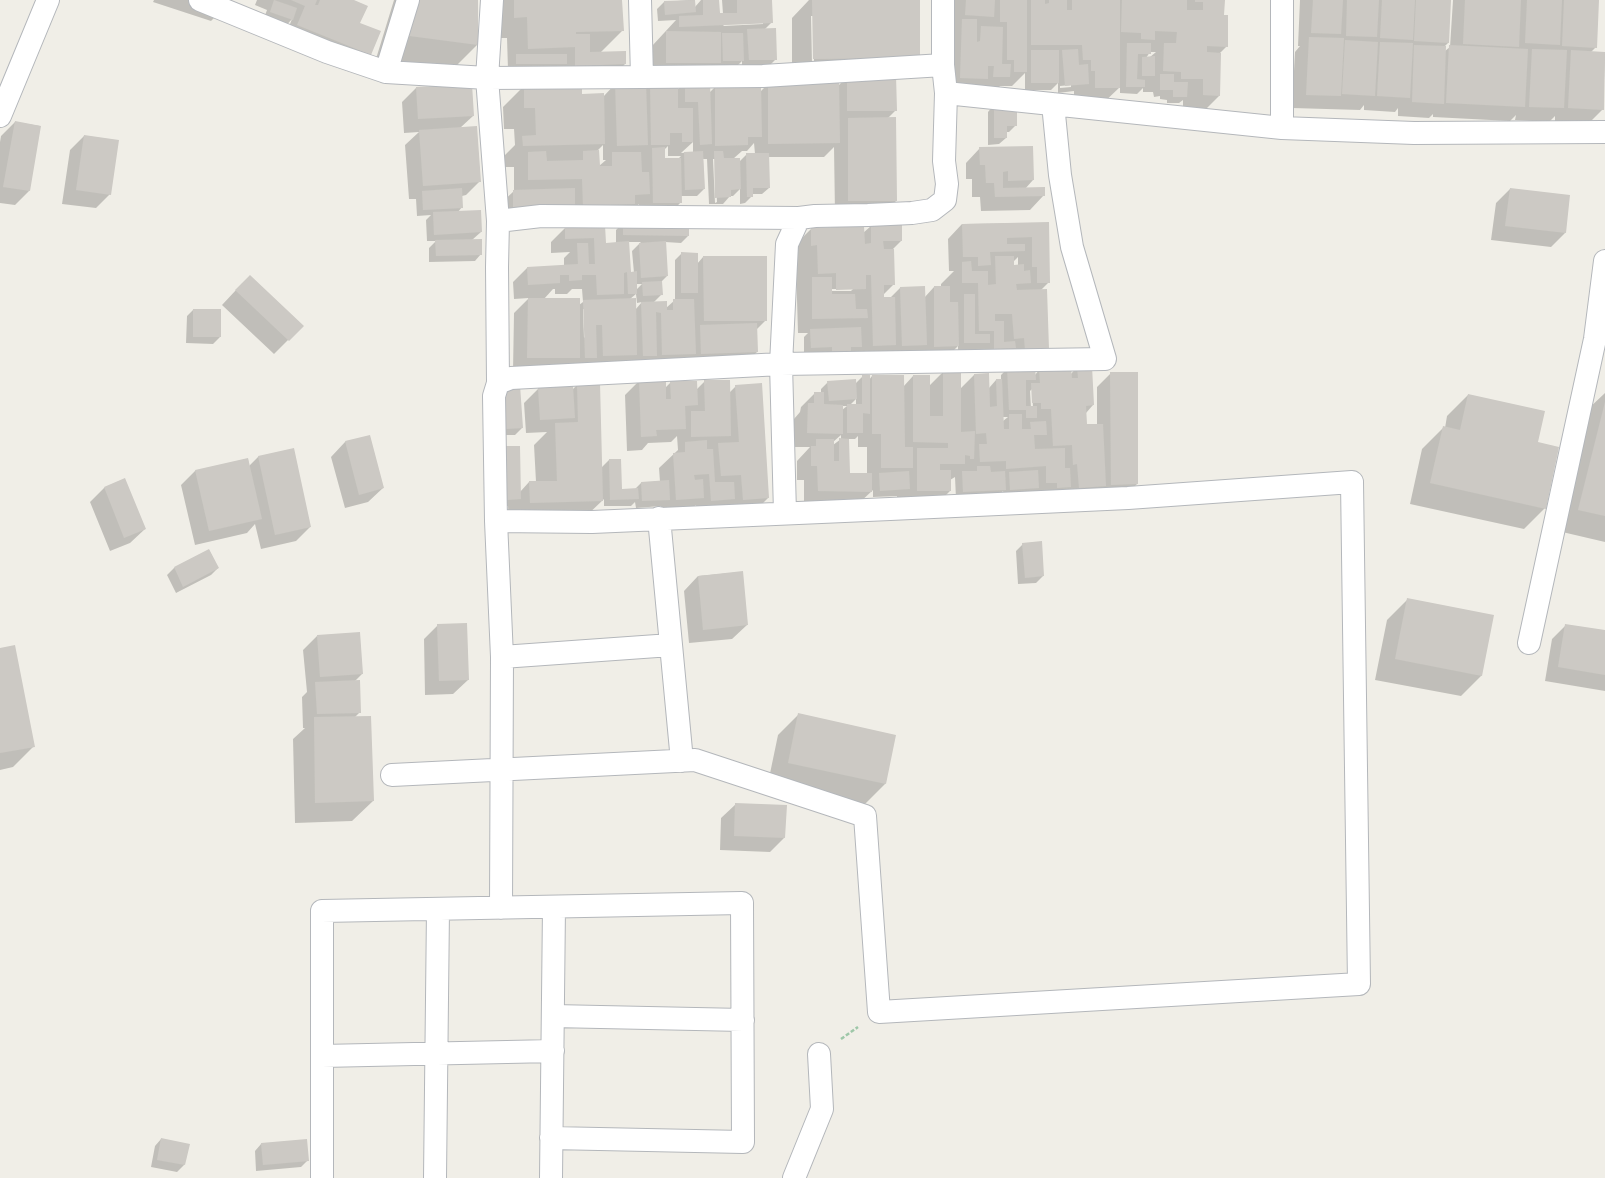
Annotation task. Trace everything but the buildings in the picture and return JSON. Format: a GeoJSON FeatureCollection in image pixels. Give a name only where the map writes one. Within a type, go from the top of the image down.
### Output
{"type":"FeatureCollection","features":[{"type":"Feature","properties":{"kind":"street"},"geometry":{"type":"LineString","coordinates":[[0,116],[48,0]]}},
{"type":"Feature","properties":{"kind":"street"},"geometry":{"type":"LineString","coordinates":[[200,0],[327,52],[386,72],[487,78],[642,78],[763,76],[943,65]]}},
{"type":"Feature","properties":{"kind":"street"},"geometry":{"type":"LineString","coordinates":[[386,72],[408,0]]}},
{"type":"Feature","properties":{"kind":"street"},"geometry":{"type":"LineString","coordinates":[[492,0],[487,78],[498,221],[496,267],[498,383],[494,396],[496,521],[502,657],[501,908]]}},
{"type":"Feature","properties":{"kind":"street"},"geometry":{"type":"LineString","coordinates":[[640,0],[642,78]]}},
{"type":"Feature","properties":{"kind":"street"},"geometry":{"type":"LineString","coordinates":[[498,221],[541,216],[799,218],[815,216],[868,216],[932,210],[945,200],[946,184],[944,161],[946,93],[943,65],[943,0]]}},
{"type":"Feature","properties":{"kind":"street"},"geometry":{"type":"LineString","coordinates":[[1282,0],[1282,128]]}},
{"type":"Feature","properties":{"kind":"street"},"geometry":{"type":"LineString","coordinates":[[946,93],[1282,128],[1414,133],[1605,132]]}},
{"type":"Feature","properties":{"kind":"street"},"geometry":{"type":"LineString","coordinates":[[498,383],[511,378],[782,364],[1106,359],[1072,247],[1060,174],[1053,104]]}},
{"type":"Feature","properties":{"kind":"street"},"geometry":{"type":"LineString","coordinates":[[785,513],[782,364],[786,250],[787,244],[799,218]]}},
{"type":"Feature","properties":{"kind":"street"},"geometry":{"type":"LineString","coordinates":[[1529,643],[1595,339],[1605,261]]}},
{"type":"Feature","properties":{"kind":"street"},"geometry":{"type":"LineString","coordinates":[[392,775],[695,760],[865,816],[880,1012],[1359,984],[1352,482],[1128,498],[592,522],[496,521]]}},
{"type":"Feature","properties":{"kind":"street"},"geometry":{"type":"LineString","coordinates":[[659,518],[682,761]]}},
{"type":"Feature","properties":{"kind":"street"},"geometry":{"type":"LineString","coordinates":[[502,657],[671,645]]}},
{"type":"Feature","properties":{"kind":"street"},"geometry":{"type":"LineString","coordinates":[[322,1178],[322,911],[742,903],[743,1142],[552,1138]]}},
{"type":"Feature","properties":{"kind":"street"},"geometry":{"type":"LineString","coordinates":[[551,1178],[554,907]]}},
{"type":"Feature","properties":{"kind":"street"},"geometry":{"type":"LineString","coordinates":[[435,1178],[438,909]]}},
{"type":"Feature","properties":{"kind":"street"},"geometry":{"type":"LineString","coordinates":[[553,1016],[742,1020]]}},
{"type":"Feature","properties":{"kind":"street"},"geometry":{"type":"LineString","coordinates":[[322,1056],[553,1051]]}},
{"type":"Feature","properties":{"kind":"street"},"geometry":{"type":"LineString","coordinates":[[794,1178],[822,1109],[819,1054]]}},
{"type":"Feature","properties":{"kind":"path"},"geometry":{"type":"LineString","coordinates":[[819,1054],[880,1012]]}}]}
